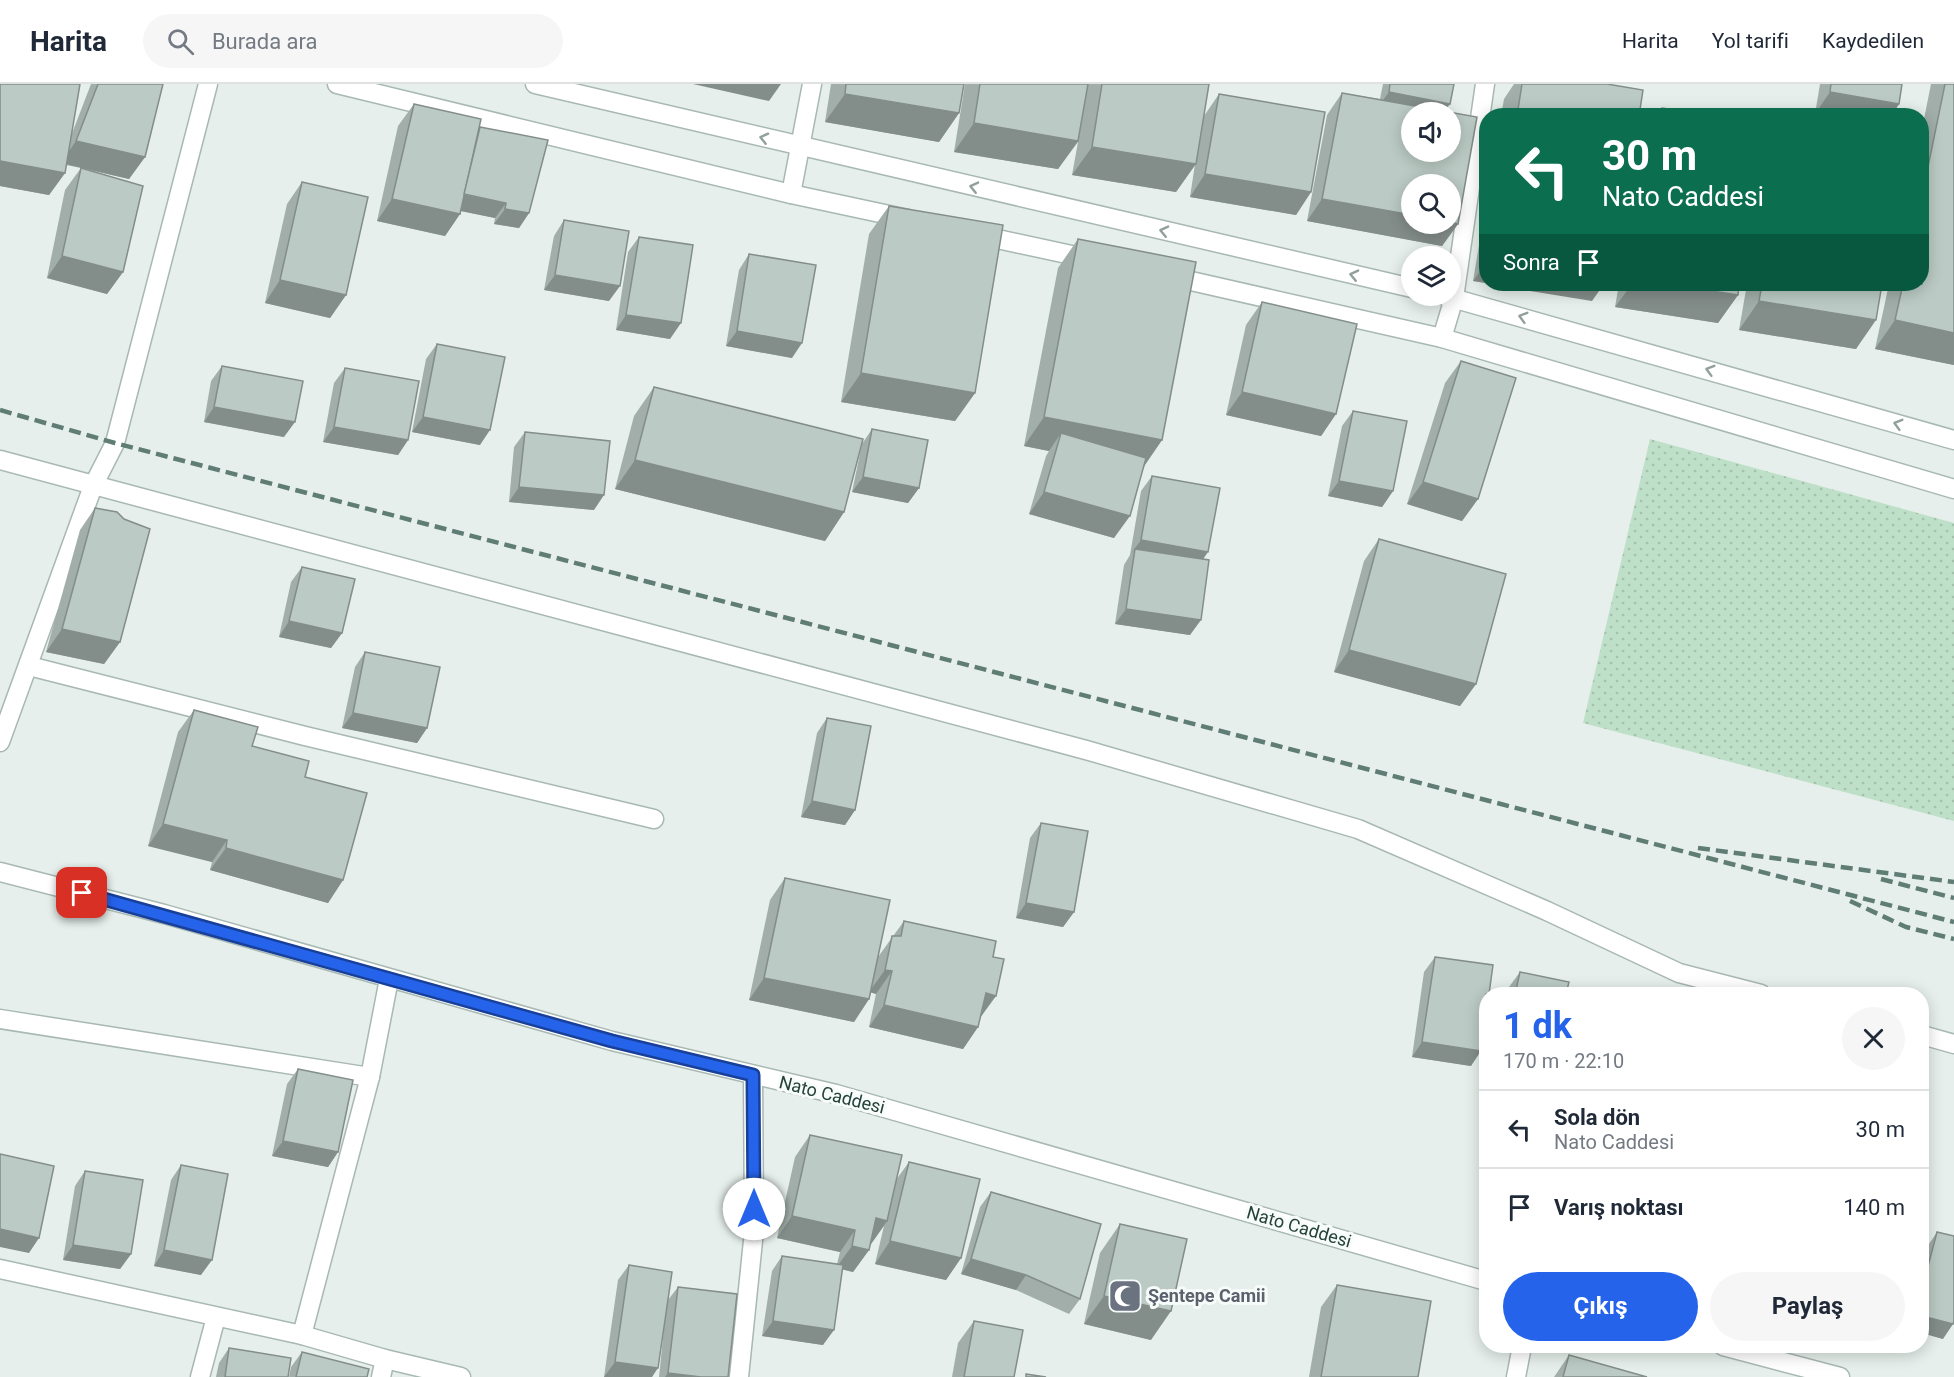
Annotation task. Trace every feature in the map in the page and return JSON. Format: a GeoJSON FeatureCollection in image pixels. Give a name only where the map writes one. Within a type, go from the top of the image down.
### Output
{"type":"FeatureCollection","features":[{"type":"Feature","properties":{"kind":"street"},"geometry":{"type":"LineString","coordinates":[[0,742],[93,486],[115,443],[208,84]]}},
{"type":"Feature","properties":{"kind":"street"},"geometry":{"type":"LineString","coordinates":[[337,84],[791,194],[931,225]]}},
{"type":"Feature","properties":{"kind":"street"},"geometry":{"type":"LineString","coordinates":[[535,84],[1401,285]]}},
{"type":"Feature","properties":{"kind":"street"},"geometry":{"type":"LineString","coordinates":[[791,194],[812,84]]}},
{"type":"Feature","properties":{"kind":"street"},"geometry":{"type":"LineString","coordinates":[[1481,108],[1485,84]]}},
{"type":"Feature","properties":{"kind":"street"},"geometry":{"type":"LineString","coordinates":[[1458,246],[1479,121]]}},
{"type":"Feature","properties":{"kind":"street"},"geometry":{"type":"LineString","coordinates":[[966,232],[1106,262]]}},
{"type":"Feature","properties":{"kind":"street"},"geometry":{"type":"LineString","coordinates":[[1153,272],[1340,312],[1442,338],[1954,489]]}},
{"type":"Feature","properties":{"kind":"street"},"geometry":{"type":"LineString","coordinates":[[1461,300],[1954,440]]}},
{"type":"Feature","properties":{"kind":"street"},"geometry":{"type":"LineString","coordinates":[[1442,338],[1448,306]]}},
{"type":"Feature","properties":{"kind":"street"},"geometry":{"type":"LineString","coordinates":[[0,460],[1086,750],[1358,829],[1546,911],[1678,973],[1733,987]]}},
{"type":"Feature","properties":{"kind":"street"},"geometry":{"type":"LineString","coordinates":[[29,666],[305,736],[654,819]]}},
{"type":"Feature","properties":{"kind":"street","name":"Nato Caddesi"},"geometry":{"type":"LineString","coordinates":[[0,872],[164,914],[612,1041],[836,1094],[1479,1279]]}},
{"type":"Feature","properties":{"kind":"street"},"geometry":{"type":"LineString","coordinates":[[302,1335],[370,1077],[389,979]]}},
{"type":"Feature","properties":{"kind":"street"},"geometry":{"type":"LineString","coordinates":[[0,1019],[370,1077]]}},
{"type":"Feature","properties":{"kind":"street"},"geometry":{"type":"LineString","coordinates":[[1929,1037],[1954,1044]]}},
{"type":"Feature","properties":{"kind":"street"},"geometry":{"type":"LineString","coordinates":[[739,1377],[754,1231],[753,1075]]}},
{"type":"Feature","properties":{"kind":"street"},"geometry":{"type":"LineString","coordinates":[[0,1269],[302,1335],[383,1368],[461,1377]]}},
{"type":"Feature","properties":{"kind":"street"},"geometry":{"type":"LineString","coordinates":[[200,1377],[216,1317]]}},
{"type":"Feature","properties":{"kind":"street"},"geometry":{"type":"LineString","coordinates":[[1516,1377],[1521,1353]]}},
{"type":"Feature","properties":{"kind":"street"},"geometry":{"type":"LineString","coordinates":[[1749,1353],[1840,1377]]}},
{"type":"Feature","properties":{"kind":"green space"},"geometry":{"type":"Polygon","coordinates":[[[1650,439],[1954,523],[1954,821],[1583,723],[1650,439]]]}},
{"type":"Feature","properties":{"kind":"building"},"geometry":{"type":"Polygon","coordinates":[[[0,84],[80,84],[65,173],[0,161],[0,84]]]}},
{"type":"Feature","properties":{"kind":"building"},"geometry":{"type":"Polygon","coordinates":[[[98,84],[163,84],[145,157],[76,141],[98,84]]]}},
{"type":"Feature","properties":{"kind":"building"},"geometry":{"type":"Polygon","coordinates":[[[846,84],[964,84],[959,113],[845,94],[846,84]]]}},
{"type":"Feature","properties":{"kind":"building"},"geometry":{"type":"Polygon","coordinates":[[[980,84],[1088,84],[1078,141],[974,123],[980,84]]]}},
{"type":"Feature","properties":{"kind":"building"},"geometry":{"type":"Polygon","coordinates":[[[1102,84],[1209,84],[1196,164],[1092,147],[1102,84]]]}},
{"type":"Feature","properties":{"kind":"building"},"geometry":{"type":"Polygon","coordinates":[[[1390,84],[1454,84],[1450,102],[1389,92],[1390,84]]]}},
{"type":"Feature","properties":{"kind":"building"},"geometry":{"type":"Polygon","coordinates":[[[1522,84],[1607,84],[1643,90],[1640,108],[1518,108],[1522,84]]]}},
{"type":"Feature","properties":{"kind":"building"},"geometry":{"type":"Polygon","coordinates":[[[1831,84],[1902,84],[1899,104],[1830,92],[1831,84]]]}},
{"type":"Feature","properties":{"kind":"building"},"geometry":{"type":"Polygon","coordinates":[[[1945,84],[1954,84],[1954,333],[1895,320],[1901,291],[1929,291],[1929,162],[1945,84]]]}},
{"type":"Feature","properties":{"kind":"building"},"geometry":{"type":"Polygon","coordinates":[[[1342,93],[1401,103],[1401,162],[1461,162],[1461,114],[1477,117],[1461,207],[1461,174],[1401,174],[1401,213],[1322,199],[1342,93]]]}},
{"type":"Feature","properties":{"kind":"building"},"geometry":{"type":"Polygon","coordinates":[[[1219,94],[1325,112],[1311,192],[1205,174],[1219,94]]]}},
{"type":"Feature","properties":{"kind":"building"},"geometry":{"type":"Polygon","coordinates":[[[414,104],[481,119],[460,214],[392,199],[414,104]]]}},
{"type":"Feature","properties":{"kind":"building"},"geometry":{"type":"Polygon","coordinates":[[[480,127],[548,140],[529,213],[505,209],[506,203],[464,194],[480,127]]]}},
{"type":"Feature","properties":{"kind":"building"},"geometry":{"type":"Polygon","coordinates":[[[81,168],[143,186],[123,272],[62,256],[81,168]]]}},
{"type":"Feature","properties":{"kind":"building"},"geometry":{"type":"Polygon","coordinates":[[[302,182],[368,197],[346,295],[280,280],[302,182]]]}},
{"type":"Feature","properties":{"kind":"building"},"geometry":{"type":"Polygon","coordinates":[[[889,206],[1003,225],[975,393],[861,373],[889,206]]]}},
{"type":"Feature","properties":{"kind":"building"},"geometry":{"type":"Polygon","coordinates":[[[564,220],[629,231],[620,286],[555,275],[564,220]]]}},
{"type":"Feature","properties":{"kind":"building"},"geometry":{"type":"Polygon","coordinates":[[[639,237],[693,245],[681,323],[626,315],[639,237]]]}},
{"type":"Feature","properties":{"kind":"building"},"geometry":{"type":"Polygon","coordinates":[[[1078,239],[1196,262],[1162,440],[1044,417],[1078,239]]]}},
{"type":"Feature","properties":{"kind":"building"},"geometry":{"type":"Polygon","coordinates":[[[749,254],[816,265],[802,343],[737,331],[749,254]]]}},
{"type":"Feature","properties":{"kind":"building"},"geometry":{"type":"Polygon","coordinates":[[[1712,291],[1738,291],[1738,295],[1712,291]]]}},
{"type":"Feature","properties":{"kind":"building"},"geometry":{"type":"Polygon","coordinates":[[[1761,291],[1881,291],[1876,320],[1759,301],[1761,291]]]}},
{"type":"Feature","properties":{"kind":"building"},"geometry":{"type":"Polygon","coordinates":[[[1262,302],[1357,324],[1336,414],[1242,392],[1262,302]]]}},
{"type":"Feature","properties":{"kind":"building"},"geometry":{"type":"Polygon","coordinates":[[[437,344],[505,357],[490,430],[423,417],[437,344]]]}},
{"type":"Feature","properties":{"kind":"building"},"geometry":{"type":"Polygon","coordinates":[[[1461,361],[1516,378],[1478,499],[1423,482],[1461,361]]]}},
{"type":"Feature","properties":{"kind":"building"},"geometry":{"type":"Polygon","coordinates":[[[222,366],[303,381],[295,422],[214,407],[222,366]]]}},
{"type":"Feature","properties":{"kind":"building"},"geometry":{"type":"Polygon","coordinates":[[[345,368],[419,381],[408,440],[334,427],[345,368]]]}},
{"type":"Feature","properties":{"kind":"building"},"geometry":{"type":"Polygon","coordinates":[[[654,387],[863,439],[844,512],[635,460],[654,387]]]}},
{"type":"Feature","properties":{"kind":"building"},"geometry":{"type":"Polygon","coordinates":[[[1353,411],[1407,421],[1393,491],[1339,481],[1353,411]]]}},
{"type":"Feature","properties":{"kind":"building"},"geometry":{"type":"Polygon","coordinates":[[[872,429],[928,440],[919,488],[863,477],[872,429]]]}},
{"type":"Feature","properties":{"kind":"building"},"geometry":{"type":"Polygon","coordinates":[[[525,432],[610,441],[604,495],[519,487],[525,432]]]}},
{"type":"Feature","properties":{"kind":"building"},"geometry":{"type":"Polygon","coordinates":[[[1061,433],[1146,458],[1130,516],[1044,492],[1061,433]]]}},
{"type":"Feature","properties":{"kind":"building"},"geometry":{"type":"Polygon","coordinates":[[[1152,476],[1220,488],[1208,552],[1141,540],[1152,476]]]}},
{"type":"Feature","properties":{"kind":"building"},"geometry":{"type":"Polygon","coordinates":[[[95,508],[117,512],[124,519],[150,529],[120,642],[62,629],[95,508]]]}},
{"type":"Feature","properties":{"kind":"building"},"geometry":{"type":"Polygon","coordinates":[[[1379,539],[1506,574],[1476,684],[1349,650],[1379,539]]]}},
{"type":"Feature","properties":{"kind":"building"},"geometry":{"type":"Polygon","coordinates":[[[1135,549],[1209,560],[1201,620],[1126,609],[1135,549]]]}},
{"type":"Feature","properties":{"kind":"building"},"geometry":{"type":"Polygon","coordinates":[[[302,567],[355,579],[342,633],[289,621],[302,567]]]}},
{"type":"Feature","properties":{"kind":"building"},"geometry":{"type":"Polygon","coordinates":[[[365,652],[440,667],[427,728],[353,713],[365,652]]]}},
{"type":"Feature","properties":{"kind":"building"},"geometry":{"type":"Polygon","coordinates":[[[194,710],[258,727],[252,746],[309,761],[305,777],[367,793],[343,880],[226,848],[227,840],[163,824],[194,710]]]}},
{"type":"Feature","properties":{"kind":"building"},"geometry":{"type":"Polygon","coordinates":[[[827,718],[871,726],[855,810],[812,801],[827,718]]]}},
{"type":"Feature","properties":{"kind":"building"},"geometry":{"type":"Polygon","coordinates":[[[1041,823],[1088,831],[1074,912],[1026,903],[1041,823]]]}},
{"type":"Feature","properties":{"kind":"building"},"geometry":{"type":"Polygon","coordinates":[[[785,878],[890,900],[869,999],[764,978],[785,878]]]}},
{"type":"Feature","properties":{"kind":"building"},"geometry":{"type":"Polygon","coordinates":[[[904,921],[996,941],[993,957],[1004,959],[996,996],[986,993],[978,1027],[884,1005],[892,971],[885,970],[892,936],[901,936],[904,921]]]}},
{"type":"Feature","properties":{"kind":"building"},"geometry":{"type":"Polygon","coordinates":[[[1435,957],[1493,965],[1490,987],[1479,987],[1479,1051],[1422,1042],[1435,957]]]}},
{"type":"Feature","properties":{"kind":"building"},"geometry":{"type":"Polygon","coordinates":[[[1520,972],[1569,982],[1568,987],[1517,987],[1520,972]]]}},
{"type":"Feature","properties":{"kind":"building"},"geometry":{"type":"Polygon","coordinates":[[[298,1069],[353,1080],[338,1152],[283,1141],[298,1069]]]}},
{"type":"Feature","properties":{"kind":"building"},"geometry":{"type":"Polygon","coordinates":[[[810,1135],[902,1155],[887,1221],[876,1218],[869,1250],[852,1246],[855,1230],[792,1216],[810,1135]]]}},
{"type":"Feature","properties":{"kind":"building"},"geometry":{"type":"Polygon","coordinates":[[[0,1154],[54,1166],[39,1238],[0,1229],[0,1154]]]}},
{"type":"Feature","properties":{"kind":"building"},"geometry":{"type":"Polygon","coordinates":[[[909,1162],[980,1179],[961,1258],[890,1241],[909,1162]]]}},
{"type":"Feature","properties":{"kind":"building"},"geometry":{"type":"Polygon","coordinates":[[[181,1165],[228,1174],[212,1260],[164,1250],[181,1165]]]}},
{"type":"Feature","properties":{"kind":"building"},"geometry":{"type":"Polygon","coordinates":[[[85,1171],[143,1180],[131,1254],[73,1245],[85,1171]]]}},
{"type":"Feature","properties":{"kind":"building"},"geometry":{"type":"Polygon","coordinates":[[[991,1192],[1101,1224],[1080,1299],[1026,1275],[971,1259],[991,1192]]]}},
{"type":"Feature","properties":{"kind":"building"},"geometry":{"type":"Polygon","coordinates":[[[1120,1224],[1187,1239],[1171,1311],[1104,1296],[1120,1224]]]}},
{"type":"Feature","properties":{"kind":"building"},"geometry":{"type":"Polygon","coordinates":[[[1937,1232],[1954,1236],[1953,1324],[1929,1318],[1929,1262],[1937,1232]]]}},
{"type":"Feature","properties":{"kind":"building"},"geometry":{"type":"Polygon","coordinates":[[[782,1256],[843,1265],[834,1330],[773,1321],[782,1256]]]}},
{"type":"Feature","properties":{"kind":"building"},"geometry":{"type":"Polygon","coordinates":[[[629,1265],[672,1272],[658,1368],[615,1362],[629,1265]]]}},
{"type":"Feature","properties":{"kind":"building"},"geometry":{"type":"Polygon","coordinates":[[[1337,1285],[1431,1301],[1418,1377],[1321,1377],[1337,1285]]]}},
{"type":"Feature","properties":{"kind":"building"},"geometry":{"type":"Polygon","coordinates":[[[678,1287],[737,1294],[728,1377],[668,1373],[678,1287]]]}},
{"type":"Feature","properties":{"kind":"building"},"geometry":{"type":"Polygon","coordinates":[[[974,1321],[1023,1330],[1014,1377],[964,1377],[974,1321]]]}},
{"type":"Feature","properties":{"kind":"building"},"geometry":{"type":"Polygon","coordinates":[[[229,1348],[291,1358],[288,1377],[225,1377],[229,1348]]]}},
{"type":"Feature","properties":{"kind":"building"},"geometry":{"type":"Polygon","coordinates":[[[302,1352],[369,1369],[367,1377],[296,1377],[302,1352]]]}},
{"type":"Feature","properties":{"kind":"building"},"geometry":{"type":"Polygon","coordinates":[[[1569,1355],[1647,1377],[1563,1377],[1569,1355]]]}},
{"type":"Feature","properties":{"kind":"building"},"geometry":{"type":"Polygon","coordinates":[[[1026,1374],[1046,1377],[1026,1377],[1026,1374]]]}},
{"type":"Feature","properties":{"kind":"railway"},"geometry":{"type":"LineString","coordinates":[[0,410],[115,443],[1954,922]]}},
{"type":"Feature","properties":{"kind":"railway"},"geometry":{"type":"LineString","coordinates":[[1698,848],[1954,882]]}},
{"type":"Feature","properties":{"kind":"railway"},"geometry":{"type":"LineString","coordinates":[[1881,879],[1954,898]]}},
{"type":"Feature","properties":{"kind":"railway"},"geometry":{"type":"LineString","coordinates":[[1850,901],[1906,927],[1954,939]]}},
{"type":"Feature","properties":{"kind":"place","name":"Şentepe Camii"},"geometry":{"type":"Point","coordinates":[1125,1296]}},
{"type":"Feature","properties":{"kind":"route"},"geometry":{"type":"LineString","coordinates":[[82,893],[164,914],[612,1041],[753,1075],[754,1209]]}}]}
